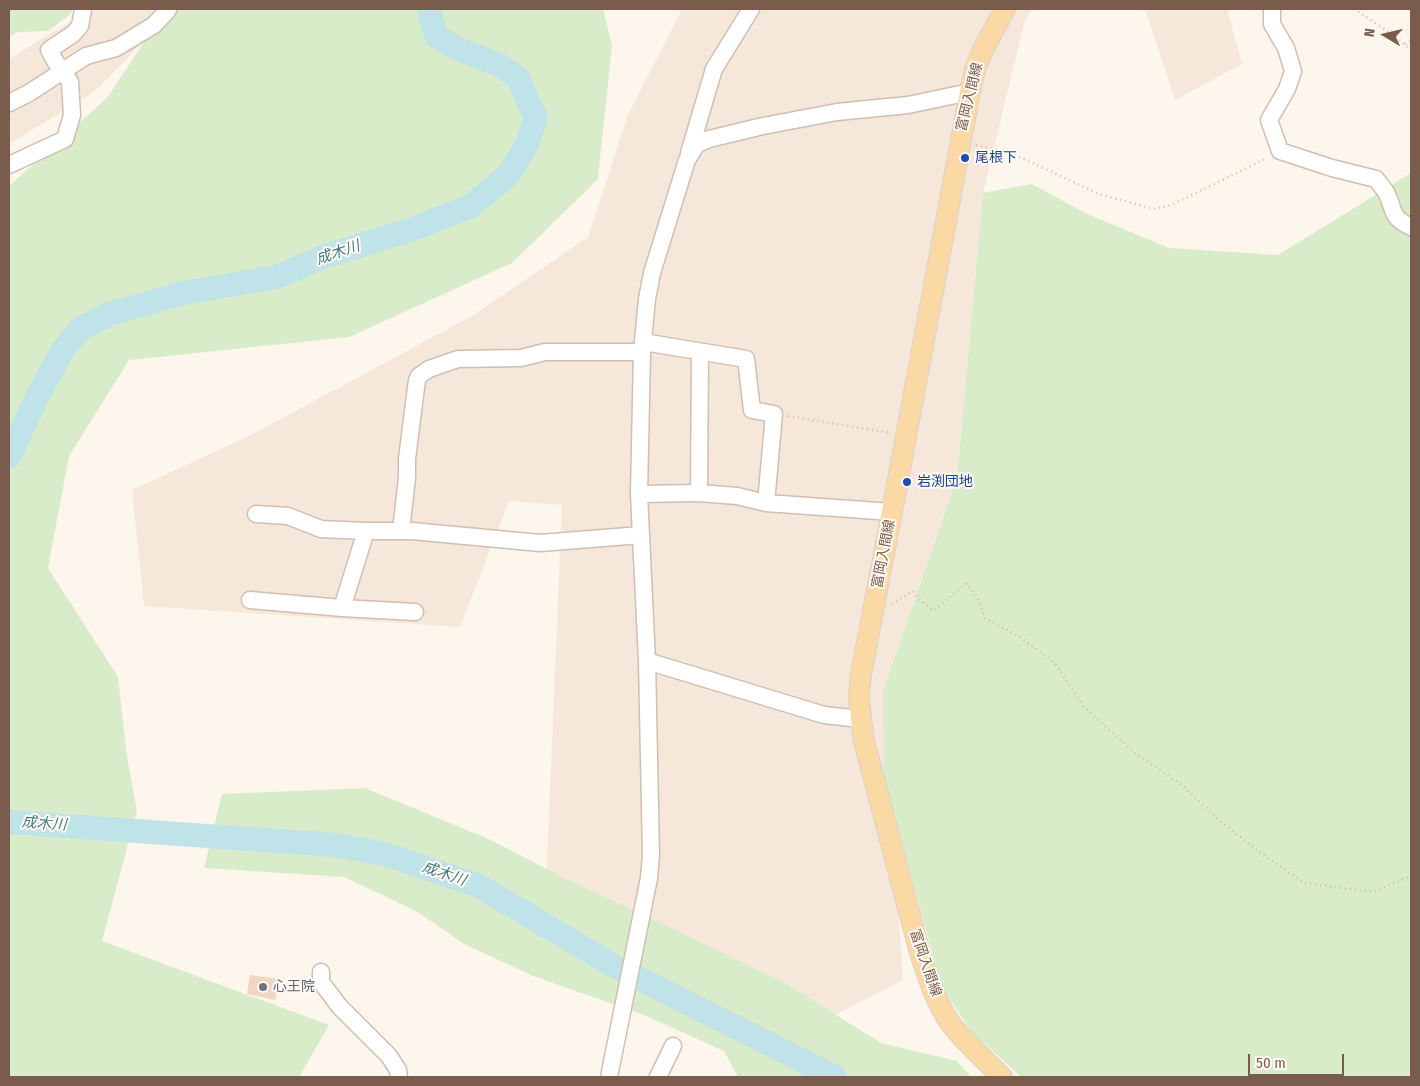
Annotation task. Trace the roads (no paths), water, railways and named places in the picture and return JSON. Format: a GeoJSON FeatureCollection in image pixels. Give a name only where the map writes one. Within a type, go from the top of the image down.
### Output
{"type":"FeatureCollection","features":[{"type":"Feature","properties":{"kind":"main road","name":"富岡入間線"},"geometry":{"type":"LineString","coordinates":[[1002,1077],[966,1042],[950,1022],[938,1002],[928,978],[872,772],[861,719],[859,696],[873,608],[970,92],[975,69],[983,50],[1005,9]]}},
{"type":"Feature","properties":{"kind":"street"},"geometry":{"type":"LineString","coordinates":[[9,165],[65,139],[72,115],[70,82],[49,50],[73,34],[80,26],[83,9]]}},
{"type":"Feature","properties":{"kind":"street"},"geometry":{"type":"LineString","coordinates":[[9,103],[29,93],[86,56],[116,48],[154,25],[168,9]]}},
{"type":"Feature","properties":{"kind":"street"},"geometry":{"type":"LineString","coordinates":[[609,1077],[649,878],[651,855],[647,662],[639,494],[642,347],[647,299],[652,273],[688,160],[714,69],[751,9]]}},
{"type":"Feature","properties":{"kind":"street"},"geometry":{"type":"LineString","coordinates":[[1272,9],[1272,24],[1286,48],[1293,71],[1286,89],[1268,120],[1280,151],[1332,168],[1376,179],[1386,193],[1393,214],[1404,224],[1411,227]]}},
{"type":"Feature","properties":{"kind":"street"},"geometry":{"type":"LineString","coordinates":[[688,160],[697,144],[709,139],[763,126],[838,112],[908,104],[970,92]]}},
{"type":"Feature","properties":{"kind":"street"},"geometry":{"type":"LineString","coordinates":[[401,531],[407,478],[407,459],[419,376],[429,369],[458,359],[521,358],[545,352],[642,347],[700,352],[746,359],[752,410],[774,414],[766,503]]}},
{"type":"Feature","properties":{"kind":"street"},"geometry":{"type":"LineString","coordinates":[[699,493],[700,352]]}},
{"type":"Feature","properties":{"kind":"street"},"geometry":{"type":"LineString","coordinates":[[639,494],[699,493],[737,496],[766,503],[892,512]]}},
{"type":"Feature","properties":{"kind":"street"},"geometry":{"type":"LineString","coordinates":[[256,514],[288,516],[321,529],[412,531],[540,543],[640,535]]}},
{"type":"Feature","properties":{"kind":"street"},"geometry":{"type":"LineString","coordinates":[[342,608],[366,531]]}},
{"type":"Feature","properties":{"kind":"street"},"geometry":{"type":"LineString","coordinates":[[250,600],[415,612]]}},
{"type":"Feature","properties":{"kind":"street"},"geometry":{"type":"LineString","coordinates":[[647,662],[824,715],[861,719]]}},
{"type":"Feature","properties":{"kind":"street"},"geometry":{"type":"LineString","coordinates":[[321,972],[321,982],[340,1007],[389,1056],[400,1077]]}},
{"type":"Feature","properties":{"kind":"street"},"geometry":{"type":"LineString","coordinates":[[658,1077],[674,1046]]}},
{"type":"Feature","properties":{"kind":"waterway","name":"成木川"},"geometry":{"type":"LineString","coordinates":[[9,457],[38,395],[63,350],[80,329],[109,314],[184,293],[276,277],[323,257],[413,229],[471,206],[509,174],[527,144],[536,117],[519,79],[503,67],[454,47],[436,36],[429,9]]}},
{"type":"Feature","properties":{"kind":"waterway","name":"成木川"},"geometry":{"type":"LineString","coordinates":[[9,822],[335,845],[385,854],[479,886],[614,966],[835,1077]]}},
{"type":"Feature","properties":{"kind":"place","name":"尾根下"},"geometry":{"type":"Point","coordinates":[965,158]}},
{"type":"Feature","properties":{"kind":"place","name":"岩渕団地"},"geometry":{"type":"Point","coordinates":[907,482]}},
{"type":"Feature","properties":{"kind":"place","name":"心王院"},"geometry":{"type":"Point","coordinates":[263,987]}}]}
